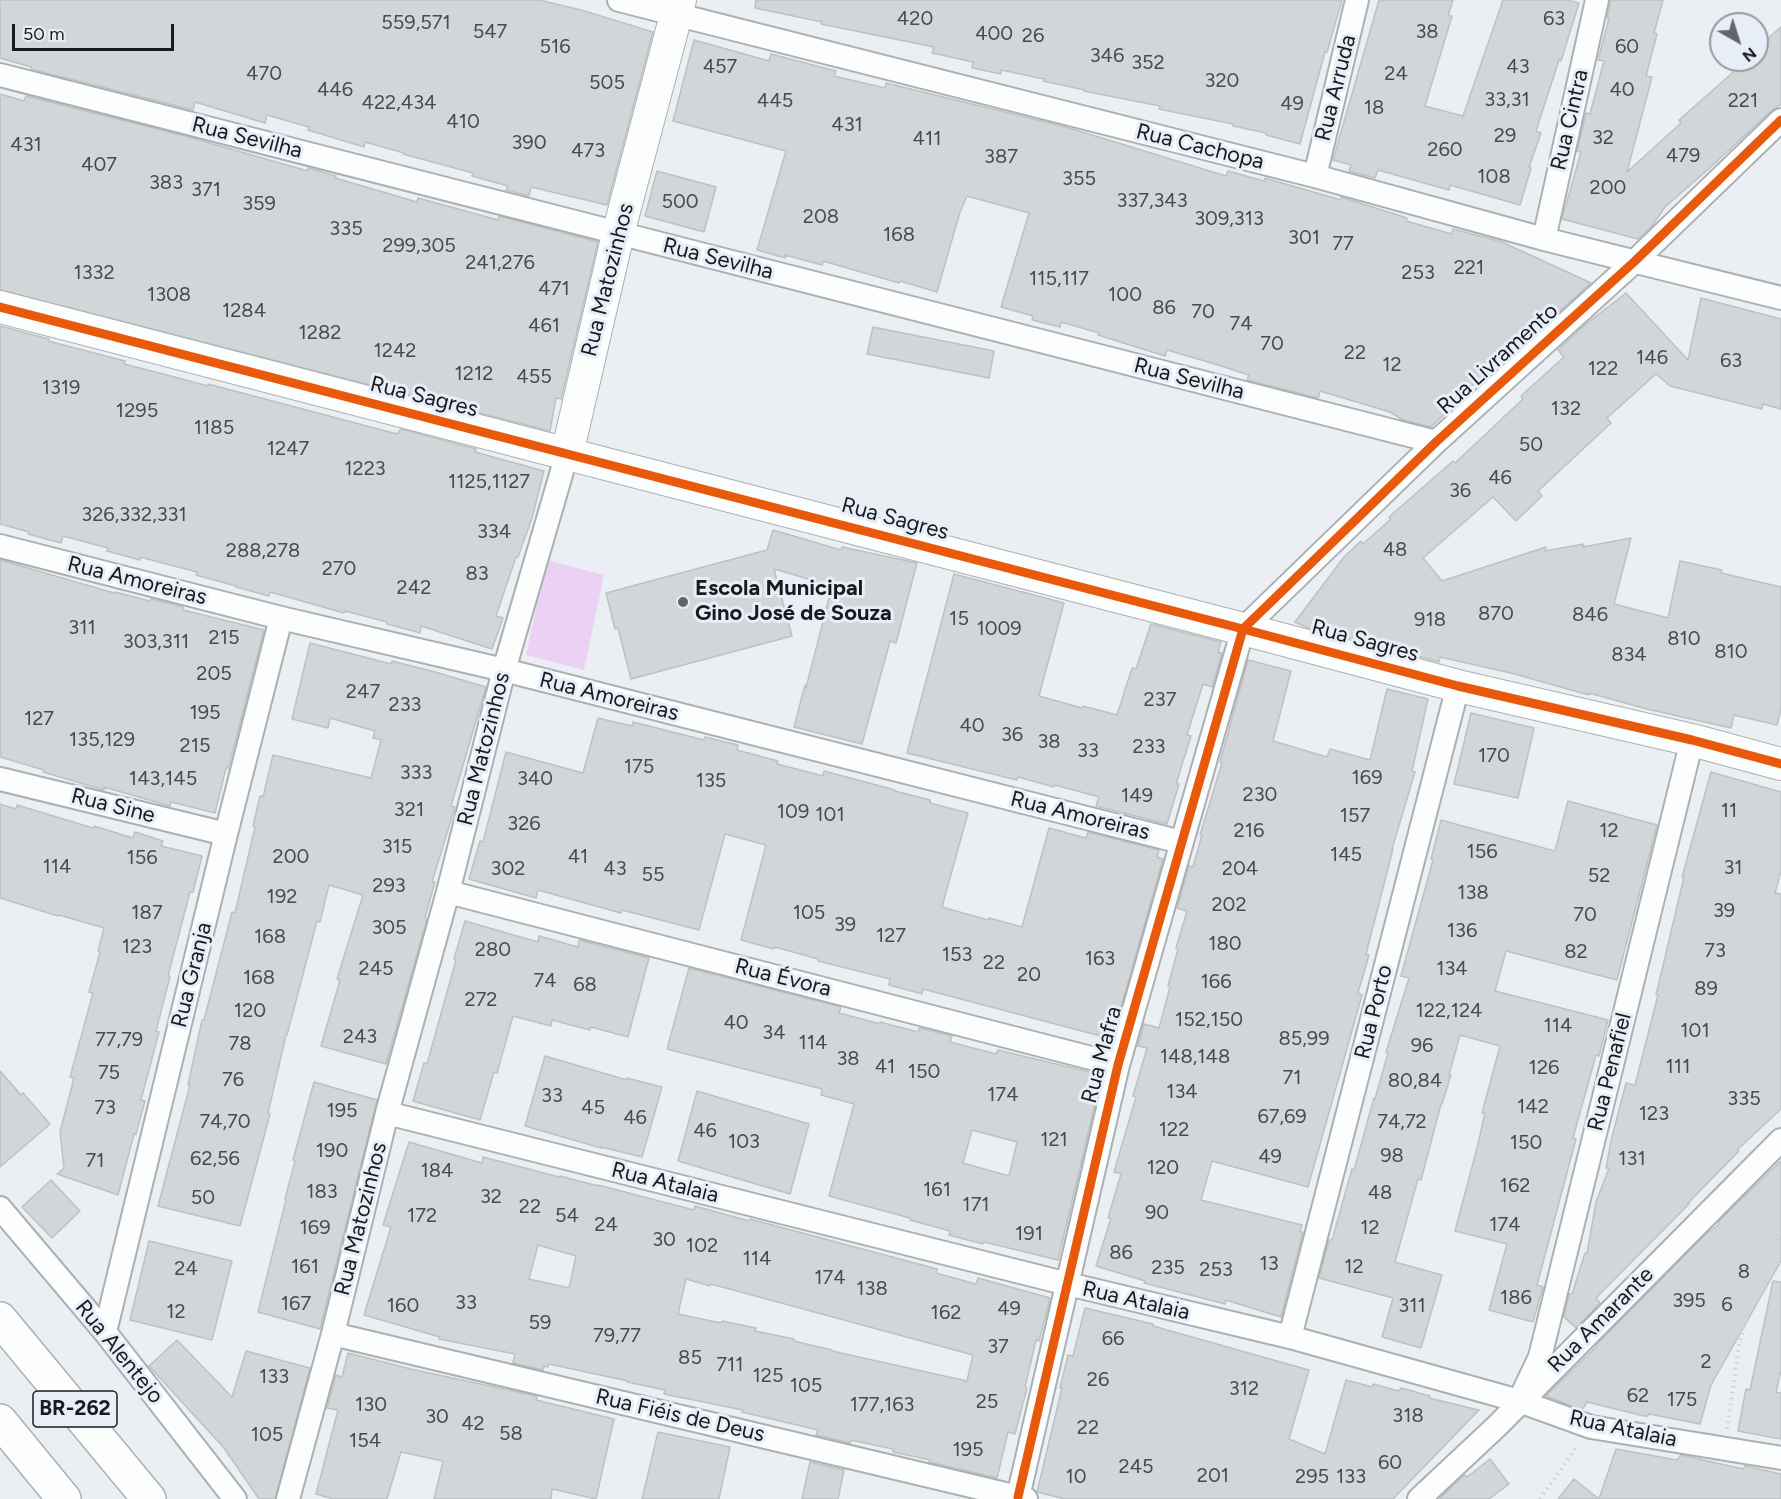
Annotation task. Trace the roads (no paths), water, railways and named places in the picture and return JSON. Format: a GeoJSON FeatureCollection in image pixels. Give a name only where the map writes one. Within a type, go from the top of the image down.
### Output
{"type":"FeatureCollection","features":[{"type":"Feature","properties":{"kind":"highway","name":"BR-262"},"geometry":{"type":"LineString","coordinates":[[0,1319],[149,1499]]}},
{"type":"Feature","properties":{"kind":"highway","name":"BR-262"},"geometry":{"type":"LineString","coordinates":[[0,1421],[64,1499]]}},
{"type":"Feature","properties":{"kind":"street","name":"Rua Cachopa"},"geometry":{"type":"LineString","coordinates":[[619,0],[678,8],[1315,176],[1544,239],[1781,298]]}},
{"type":"Feature","properties":{"kind":"street","name":"Rua Arruda"},"geometry":{"type":"LineString","coordinates":[[1315,176],[1358,0]]}},
{"type":"Feature","properties":{"kind":"street","name":"Rua Cintra"},"geometry":{"type":"LineString","coordinates":[[1544,239],[1597,0]]}},
{"type":"Feature","properties":{"kind":"street","name":"Rua Matozinhos"},"geometry":{"type":"LineString","coordinates":[[288,1499],[333,1334],[387,1113],[504,670],[567,454],[618,234],[678,8]]}},
{"type":"Feature","properties":{"kind":"street","name":"Rua Sevilha"},"geometry":{"type":"LineString","coordinates":[[0,75],[1436,442]]}},
{"type":"Feature","properties":{"kind":"street","name":"Rua Livramento"},"geometry":{"type":"LineString","coordinates":[[1243,629],[1436,442],[1635,261],[1781,120]]}},
{"type":"Feature","properties":{"kind":"street","name":"Rua Sagres"},"geometry":{"type":"LineString","coordinates":[[0,307],[1458,686],[1692,740],[1781,764]]}},
{"type":"Feature","properties":{"kind":"street","name":"Rua Amoreiras"},"geometry":{"type":"LineString","coordinates":[[0,546],[281,618],[504,670],[1182,842]]}},
{"type":"Feature","properties":{"kind":"street","name":"Rua Granja"},"geometry":{"type":"LineString","coordinates":[[105,1332],[281,618]]}},
{"type":"Feature","properties":{"kind":"street","name":"Rua Mafra"},"geometry":{"type":"LineString","coordinates":[[1022,1498],[1118,1065],[1243,629]]}},
{"type":"Feature","properties":{"kind":"street","name":"Rua Porto"},"geometry":{"type":"LineString","coordinates":[[1290,1337],[1458,686]]}},
{"type":"Feature","properties":{"kind":"street","name":"Rua Penafiel"},"geometry":{"type":"LineString","coordinates":[[1519,1401],[1540,1357],[1692,740]]}},
{"type":"Feature","properties":{"kind":"street","name":"Rua Sine"},"geometry":{"type":"LineString","coordinates":[[0,779],[226,834]]}},
{"type":"Feature","properties":{"kind":"street","name":"Rua Évora"},"geometry":{"type":"LineString","coordinates":[[447,892],[1118,1065]]}},
{"type":"Feature","properties":{"kind":"street","name":"Rua Atalaia"},"geometry":{"type":"LineString","coordinates":[[387,1113],[1068,1284],[1290,1337],[1519,1401],[1591,1427],[1781,1458]]}},
{"type":"Feature","properties":{"kind":"street","name":"Rua Amarante"},"geometry":{"type":"LineString","coordinates":[[1419,1499],[1497,1426],[1519,1401],[1781,1140]]}},
{"type":"Feature","properties":{"kind":"street","name":"Rua Alentejo"},"geometry":{"type":"LineString","coordinates":[[0,1208],[105,1332],[235,1499]]}},
{"type":"Feature","properties":{"kind":"street","name":"Rua Fiéis de Deus"},"geometry":{"type":"LineString","coordinates":[[333,1334],[1022,1498]]}},
{"type":"Feature","properties":{"kind":"place","name":"Escola Municipal Gino José de Souza"},"geometry":{"type":"Point","coordinates":[683,602]}}]}
